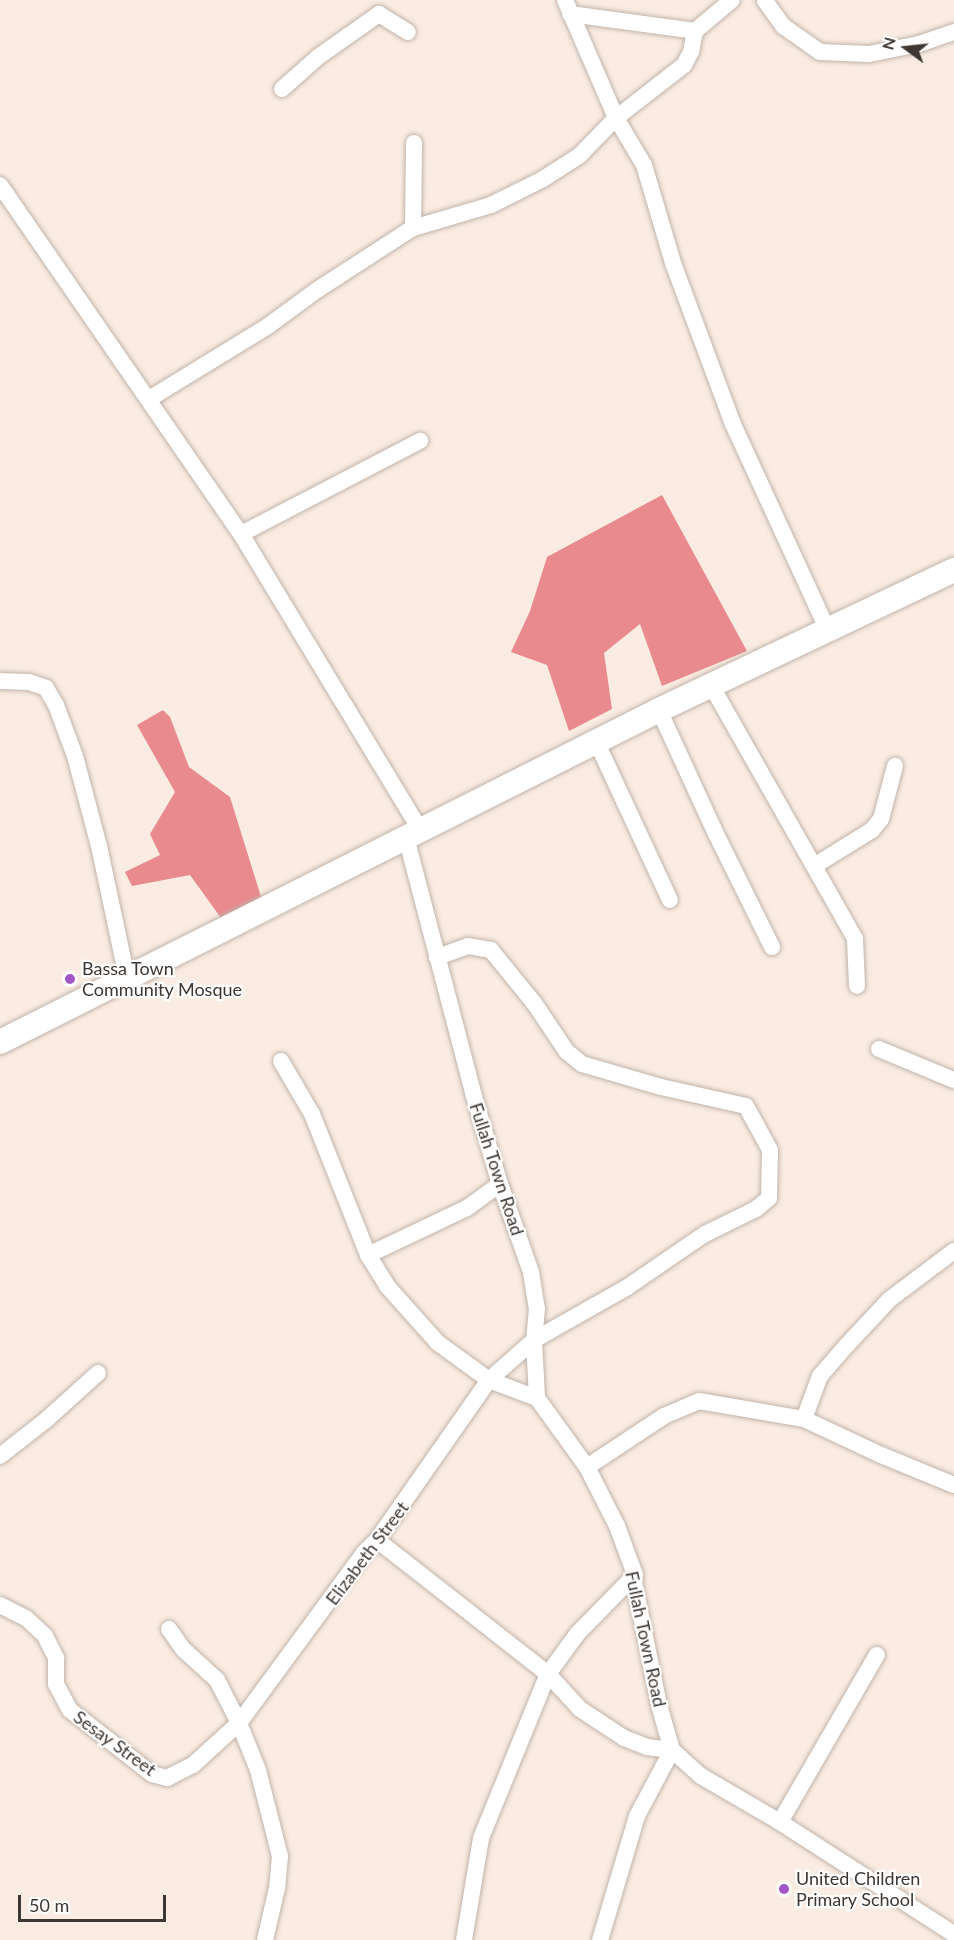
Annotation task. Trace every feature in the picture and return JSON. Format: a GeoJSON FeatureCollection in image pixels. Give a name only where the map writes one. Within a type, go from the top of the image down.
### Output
{"type":"FeatureCollection","features":[{"type":"Feature","properties":{"kind":"street"},"geometry":{"type":"LineString","coordinates":[[149,399],[268,326],[317,290],[412,228],[491,205],[543,179],[579,156],[616,118],[684,65],[691,52],[695,31],[732,0]]}},
{"type":"Feature","properties":{"kind":"street"},"geometry":{"type":"LineString","coordinates":[[765,0],[783,26],[820,52],[869,54],[920,44],[954,32]]}},
{"type":"Feature","properties":{"kind":"street"},"geometry":{"type":"LineString","coordinates":[[282,89],[376,7],[408,32]]}},
{"type":"Feature","properties":{"kind":"street"},"geometry":{"type":"LineString","coordinates":[[567,7],[695,31]]}},
{"type":"Feature","properties":{"kind":"street"},"geometry":{"type":"LineString","coordinates":[[567,7],[616,118],[644,165],[673,263],[732,422],[826,629]]}},
{"type":"Feature","properties":{"kind":"street"},"geometry":{"type":"LineString","coordinates":[[412,228],[414,143]]}},
{"type":"Feature","properties":{"kind":"street","name":"Fullah Town Road"},"geometry":{"type":"LineString","coordinates":[[0,185],[241,534],[413,833],[437,957],[500,1184],[531,1272],[537,1308],[534,1340],[537,1398],[587,1467],[617,1526],[635,1575],[634,1582],[659,1705],[672,1750]]}},
{"type":"Feature","properties":{"kind":"street"},"geometry":{"type":"LineString","coordinates":[[241,534],[420,441]]}},
{"type":"Feature","properties":{"kind":"street"},"geometry":{"type":"LineString","coordinates":[[0,1042],[659,710],[954,570]]}},
{"type":"Feature","properties":{"kind":"street"},"geometry":{"type":"LineString","coordinates":[[0,681],[29,682],[46,688],[56,705],[75,756],[99,846],[127,978]]}},
{"type":"Feature","properties":{"kind":"street"},"geometry":{"type":"LineString","coordinates":[[711,685],[855,939],[857,986]]}},
{"type":"Feature","properties":{"kind":"street"},"geometry":{"type":"LineString","coordinates":[[659,710],[717,836],[772,947]]}},
{"type":"Feature","properties":{"kind":"street"},"geometry":{"type":"LineString","coordinates":[[597,743],[670,900]]}},
{"type":"Feature","properties":{"kind":"street"},"geometry":{"type":"LineString","coordinates":[[814,866],[872,831],[881,819],[895,766]]}},
{"type":"Feature","properties":{"kind":"street","name":"Elizabeth Street"},"geometry":{"type":"LineString","coordinates":[[240,1723],[364,1553],[377,1540],[489,1380],[534,1340],[626,1288],[705,1234],[756,1209],[769,1198],[771,1150],[746,1106],[661,1087],[582,1064],[567,1052],[534,1003],[491,950],[468,946],[437,957]]}},
{"type":"Feature","properties":{"kind":"street"},"geometry":{"type":"LineString","coordinates":[[879,1049],[954,1080]]}},
{"type":"Feature","properties":{"kind":"street"},"geometry":{"type":"LineString","coordinates":[[281,1061],[312,1114],[368,1255],[387,1286],[438,1343],[489,1380],[537,1398]]}},
{"type":"Feature","properties":{"kind":"street"},"geometry":{"type":"LineString","coordinates":[[368,1255],[467,1208],[500,1184]]}},
{"type":"Feature","properties":{"kind":"street"},"geometry":{"type":"LineString","coordinates":[[804,1419],[820,1376],[846,1346],[890,1299],[954,1251]]}},
{"type":"Feature","properties":{"kind":"street"},"geometry":{"type":"LineString","coordinates":[[0,1456],[46,1420],[98,1373]]}},
{"type":"Feature","properties":{"kind":"street"},"geometry":{"type":"LineString","coordinates":[[587,1467],[664,1416],[699,1401],[804,1419],[881,1455],[954,1485]]}},
{"type":"Feature","properties":{"kind":"street"},"geometry":{"type":"LineString","coordinates":[[377,1540],[548,1674],[580,1709],[624,1738],[647,1748],[672,1750],[701,1776],[780,1822],[954,1934]]}},
{"type":"Feature","properties":{"kind":"street"},"geometry":{"type":"LineString","coordinates":[[464,1940],[481,1838],[548,1674],[578,1633],[635,1575]]}},
{"type":"Feature","properties":{"kind":"street","name":"Sesay Street"},"geometry":{"type":"LineString","coordinates":[[0,1605],[27,1618],[45,1635],[56,1658],[56,1684],[70,1710],[152,1774],[167,1778],[193,1765],[240,1723]]}},
{"type":"Feature","properties":{"kind":"street"},"geometry":{"type":"LineString","coordinates":[[169,1629],[183,1649],[218,1680],[240,1723],[258,1770],[280,1856],[277,1888],[265,1940]]}},
{"type":"Feature","properties":{"kind":"street"},"geometry":{"type":"LineString","coordinates":[[780,1822],[877,1655]]}},
{"type":"Feature","properties":{"kind":"street"},"geometry":{"type":"LineString","coordinates":[[600,1940],[637,1816],[672,1750]]}},
{"type":"Feature","properties":{"kind":"shaded area"},"geometry":{"type":"Polygon","coordinates":[[[662,495],[747,651],[662,686],[640,624],[604,653],[612,709],[569,731],[547,665],[511,652],[530,611],[547,557],[662,495]]]}},
{"type":"Feature","properties":{"kind":"shaded area"},"geometry":{"type":"Polygon","coordinates":[[[163,710],[170,717],[189,767],[230,797],[262,900],[221,918],[190,875],[132,886],[125,872],[160,855],[150,834],[175,792],[137,725],[163,710]]]}},
{"type":"Feature","properties":{"kind":"place","name":"Bassa Town Community Mosque"},"geometry":{"type":"Point","coordinates":[70,979]}},
{"type":"Feature","properties":{"kind":"place","name":"United Children Primary School"},"geometry":{"type":"Point","coordinates":[784,1889]}}]}
